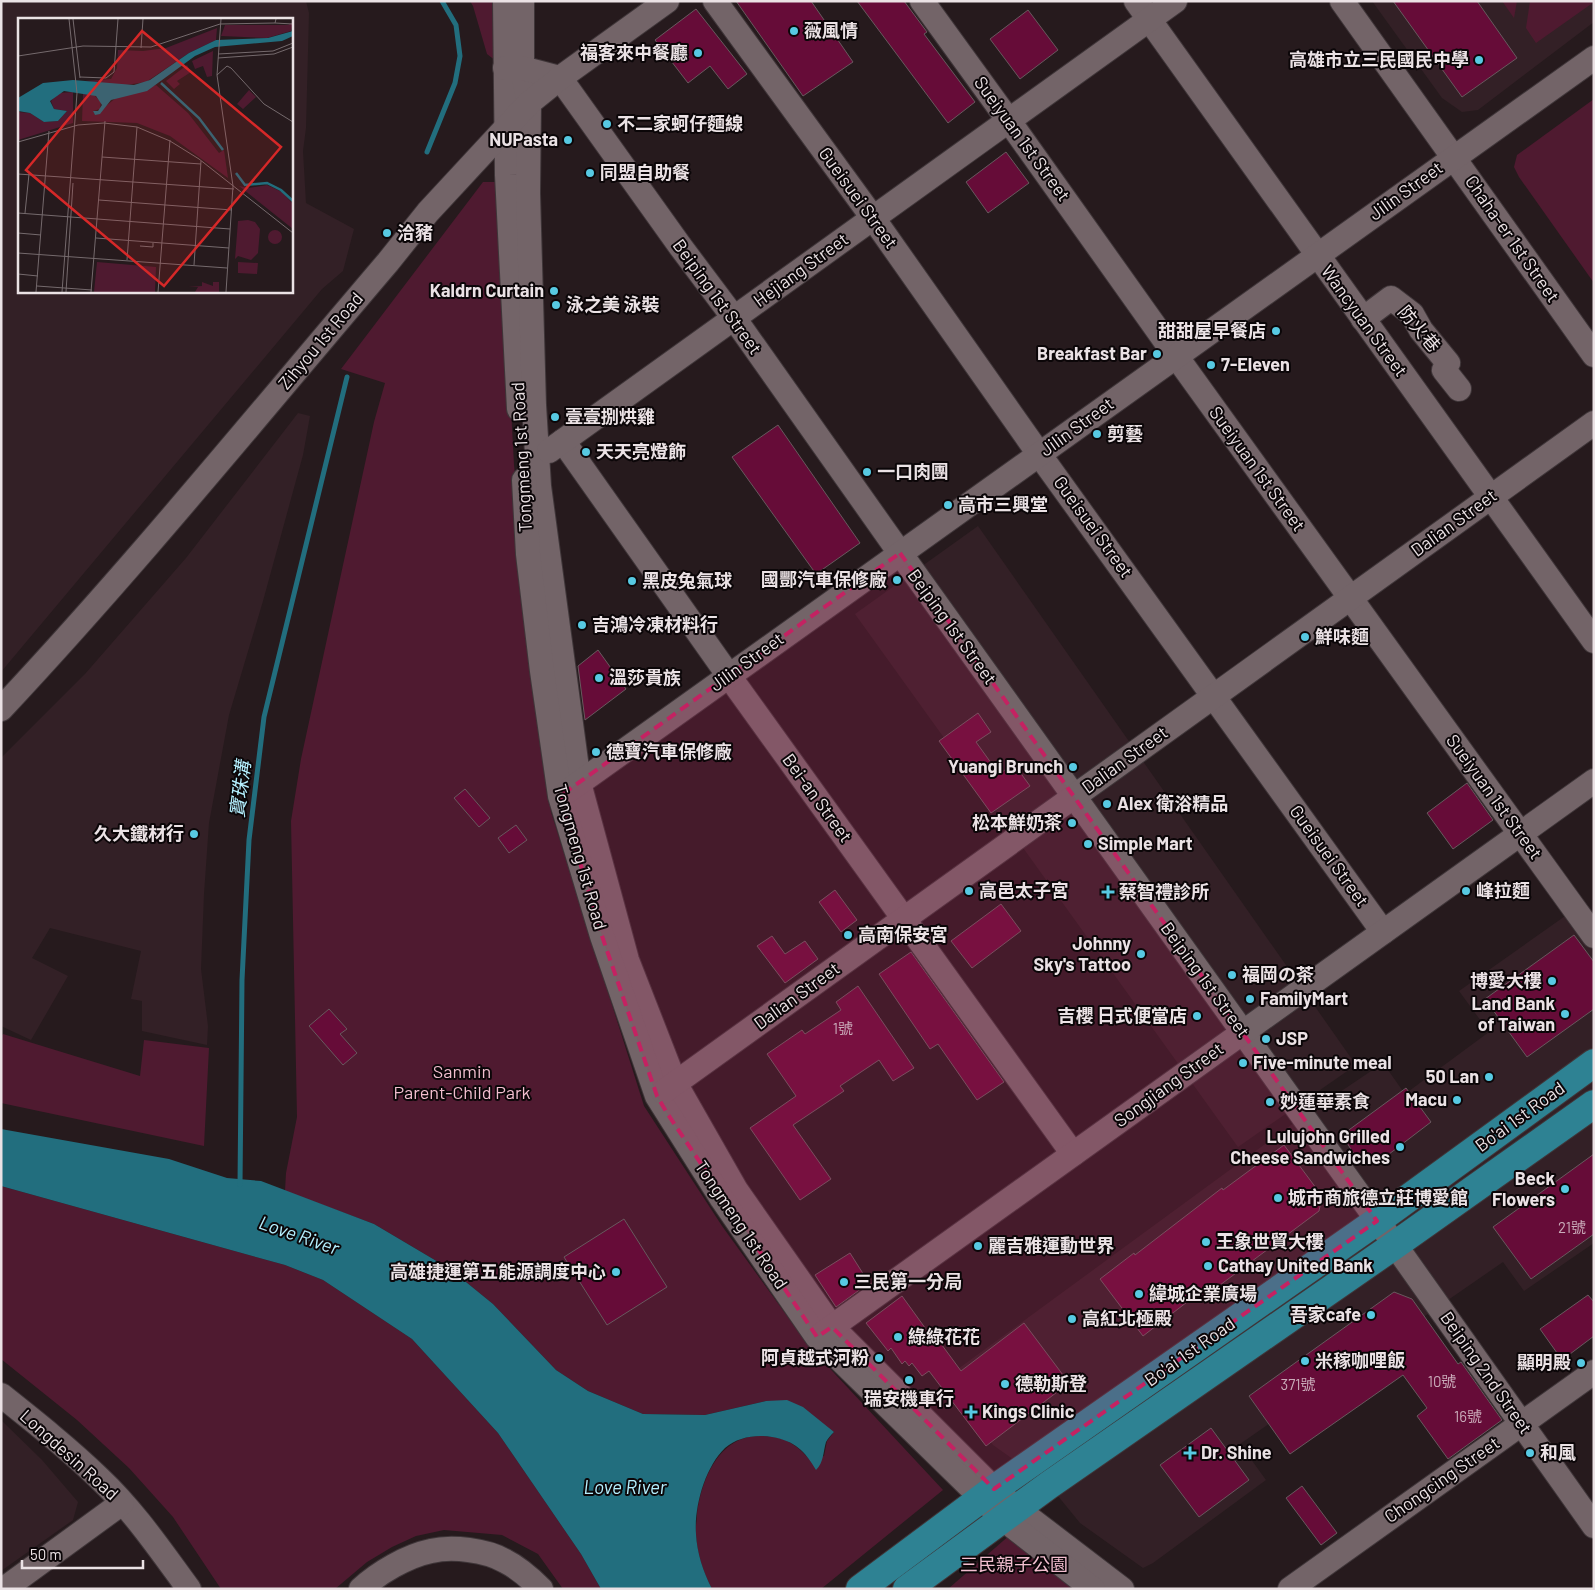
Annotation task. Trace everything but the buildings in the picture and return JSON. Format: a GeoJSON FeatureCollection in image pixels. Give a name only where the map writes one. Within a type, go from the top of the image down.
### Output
{"type":"FeatureCollection","features":[{"type":"Feature","properties":{"kind":"main road","name":"Bo'ai 1st Road"},"geometry":{"type":"LineString","coordinates":[[860,1589],[988,1494],[1377,1221],[1594,1063]]}},
{"type":"Feature","properties":{"kind":"main road","name":"Bo'ai 1st Road"},"geometry":{"type":"LineString","coordinates":[[907,1589],[1009,1513],[1395,1245],[1594,1104]]}},
{"type":"Feature","properties":{"kind":"street","name":"Tongmeng 1st Road"},"geometry":{"type":"LineString","coordinates":[[505,1],[513,68],[529,103],[530,465],[528,554],[542,670],[602,936],[666,1090],[722,1199],[825,1332],[1009,1513]]}},
{"type":"Feature","properties":{"kind":"street","name":"Tongmeng 1st Road"},"geometry":{"type":"LineString","coordinates":[[522,1],[506,127],[517,376],[530,465]]}},
{"type":"Feature","properties":{"kind":"street","name":"Zihyou 1st Road"},"geometry":{"type":"LineString","coordinates":[[1,709],[94,608],[167,524],[388,262],[407,236],[506,127],[529,103],[560,78],[667,1]]}},
{"type":"Feature","properties":{"kind":"street","name":"Gueisuei Street"},"geometry":{"type":"LineString","coordinates":[[715,1],[873,218],[1383,932]]}},
{"type":"Feature","properties":{"kind":"street","name":"Sueiyuan 1st Street"},"geometry":{"type":"LineString","coordinates":[[922,1],[1594,936]]}},
{"type":"Feature","properties":{"kind":"street","name":"Hejiang Street"},"geometry":{"type":"LineString","coordinates":[[530,465],[1009,121],[1143,10],[1175,1]]}},
{"type":"Feature","properties":{"kind":"street","name":"Chaha-er 1st Street"},"geometry":{"type":"LineString","coordinates":[[1342,1],[1594,354]]}},
{"type":"Feature","properties":{"kind":"street","name":"Wancyuan Street"},"geometry":{"type":"LineString","coordinates":[[1143,10],[1362,319],[1594,641]]}},
{"type":"Feature","properties":{"kind":"street","name":"Jilin Street"},"geometry":{"type":"LineString","coordinates":[[570,789],[1594,58]]}},
{"type":"Feature","properties":{"kind":"street"},"geometry":{"type":"LineString","coordinates":[[513,68],[560,78]]}},
{"type":"Feature","properties":{"kind":"street","name":"Beiping 1st Street"},"geometry":{"type":"LineString","coordinates":[[560,78],[734,318],[1377,1221]]}},
{"type":"Feature","properties":{"kind":"street","name":"防火巷"},"geometry":{"type":"LineString","coordinates":[[1362,319],[1391,298],[1412,314],[1421,330],[1448,364],[1444,370],[1459,389]]}},
{"type":"Feature","properties":{"kind":"street","name":"Dalian Street"},"geometry":{"type":"LineString","coordinates":[[666,1090],[1594,423]]}},
{"type":"Feature","properties":{"kind":"street","name":"Bei-an Street"},"geometry":{"type":"LineString","coordinates":[[563,442],[1073,1154]]}},
{"type":"Feature","properties":{"kind":"street","name":"Songjiang Street"},"geometry":{"type":"LineString","coordinates":[[825,1332],[1594,780]]}},
{"type":"Feature","properties":{"kind":"street","name":"Beiping 2nd Street"},"geometry":{"type":"LineString","coordinates":[[1377,1221],[1594,1526]]}},
{"type":"Feature","properties":{"kind":"street","name":"Chongcing Street"},"geometry":{"type":"LineString","coordinates":[[1290,1589],[1594,1372]]}},
{"type":"Feature","properties":{"kind":"street","name":"Longdesin Road"},"geometry":{"type":"LineString","coordinates":[[1,1395],[100,1479],[122,1503],[189,1589]]}},
{"type":"Feature","properties":{"kind":"street"},"geometry":{"type":"LineString","coordinates":[[4,1589],[122,1503]]}},
{"type":"Feature","properties":{"kind":"street"},"geometry":{"type":"LineString","coordinates":[[1009,1513],[1093,1589]]}},
{"type":"Feature","properties":{"kind":"street"},"geometry":{"type":"LineString","coordinates":[[1009,1513],[1122,1589]]}},
{"type":"Feature","properties":{"kind":"street"},"geometry":{"type":"LineString","coordinates":[[361,1589],[387,1569],[409,1559],[431,1550],[457,1549],[485,1553],[505,1560],[523,1572],[541,1589]]}},
{"type":"Feature","properties":{"kind":"highlighted area"},"geometry":{"type":"Polygon","coordinates":[[[900,553],[1377,1221],[994,1489],[832,1327],[817,1337],[667,1113],[657,1096],[602,936],[560,796],[900,553]]]}},
{"type":"Feature","properties":{"kind":"shaded area"},"geometry":{"type":"Polygon","coordinates":[[[1,1],[306,1],[309,13],[306,128],[303,151],[306,203],[354,229],[343,271],[322,289],[1,672],[1,1]]]}},
{"type":"Feature","properties":{"kind":"shaded area","name":"高雄市立三民國民中學"},"geometry":{"type":"Polygon","coordinates":[[[1372,1],[1594,1],[1594,22],[1478,110],[1462,112],[1442,98],[1372,1]]]}},
{"type":"Feature","properties":{"kind":"shaded area"},"geometry":{"type":"Polygon","coordinates":[[[298,413],[310,416],[303,455],[229,715],[209,823],[201,969],[208,1026],[207,1045],[142,1031],[142,1001],[131,999],[141,951],[50,928],[32,958],[68,976],[31,1040],[1,1026],[1,758],[85,674],[186,558],[298,413]]]}},
{"type":"Feature","properties":{"kind":"shaded area"},"geometry":{"type":"Polygon","coordinates":[[[978,526],[1356,1065],[1238,1147],[855,614],[978,526]]]}},
{"type":"Feature","properties":{"kind":"shaded area"},"geometry":{"type":"Polygon","coordinates":[[[1585,902],[1594,913],[1594,1243],[1524,1291],[1503,1262],[1240,1444],[1266,1480],[1153,1563],[1143,1568],[1080,1523],[1049,1485],[993,1445],[943,1380],[1291,1125],[1383,1063],[1405,1094],[1489,1032],[1459,991],[1585,902]]]}},
{"type":"Feature","properties":{"kind":"shaded area"},"geometry":{"type":"Polygon","coordinates":[[[1,1420],[42,1460],[78,1502],[73,1520],[1,1571],[1,1420]]]}},
{"type":"Feature","properties":{"kind":"green space"},"geometry":{"type":"Polygon","coordinates":[[[470,1],[497,1],[496,61],[487,54],[470,1]]]}},
{"type":"Feature","properties":{"kind":"green space"},"geometry":{"type":"Polygon","coordinates":[[[1502,1],[1517,1],[1514,18],[1502,1]]]}},
{"type":"Feature","properties":{"kind":"green space"},"geometry":{"type":"Polygon","coordinates":[[[1530,1],[1594,2],[1536,43],[1526,28],[1530,1]]]}},
{"type":"Feature","properties":{"kind":"green space"},"geometry":{"type":"Polygon","coordinates":[[[1594,99],[1594,283],[1519,177],[1514,167],[1517,155],[1594,99]]]}},
{"type":"Feature","properties":{"kind":"green space","name":"Sanmin Parent-Child Park"},"geometry":{"type":"Polygon","coordinates":[[[483,182],[499,182],[514,465],[551,812],[644,1106],[722,1226],[808,1345],[943,1490],[821,1589],[712,1589],[699,1555],[696,1527],[699,1502],[708,1475],[714,1462],[733,1443],[745,1438],[759,1436],[774,1437],[793,1444],[809,1459],[824,1456],[827,1441],[834,1432],[766,1401],[705,1415],[643,1414],[588,1391],[556,1370],[493,1304],[450,1269],[374,1224],[285,1191],[286,1173],[297,1117],[291,821],[301,759],[374,422],[385,383],[341,369],[483,182]]]}},
{"type":"Feature","properties":{"kind":"green space"},"geometry":{"type":"Polygon","coordinates":[[[3,1034],[140,1076],[144,1040],[209,1048],[204,1146],[1,1103],[1,1037],[3,1034]]]}},
{"type":"Feature","properties":{"kind":"green space"},"geometry":{"type":"Polygon","coordinates":[[[1,1186],[285,1265],[323,1280],[412,1339],[498,1433],[581,1554],[601,1589],[563,1589],[538,1554],[502,1535],[444,1530],[416,1536],[392,1547],[367,1562],[335,1589],[221,1589],[173,1517],[129,1468],[77,1420],[1,1359],[1,1186]]]}},
{"type":"Feature","properties":{"kind":"green space","name":"三民親子公園"},"geometry":{"type":"Polygon","coordinates":[[[1011,1534],[1097,1589],[948,1589],[1011,1534]]]}},
{"type":"Feature","properties":{"kind":"water","name":"Love River"},"geometry":{"type":"Polygon","coordinates":[[[1,1129],[169,1159],[227,1178],[261,1181],[374,1224],[450,1269],[493,1304],[556,1370],[588,1391],[643,1414],[705,1415],[766,1401],[787,1400],[803,1407],[834,1432],[826,1442],[822,1460],[816,1470],[808,1457],[799,1448],[787,1441],[766,1436],[747,1437],[735,1441],[718,1456],[702,1488],[696,1523],[699,1555],[712,1589],[601,1589],[581,1554],[498,1433],[412,1339],[323,1280],[285,1265],[1,1186],[1,1129]]]}},
{"type":"Feature","properties":{"kind":"waterway"},"geometry":{"type":"LineString","coordinates":[[427,152],[455,83],[460,56],[456,25],[442,1]]}},
{"type":"Feature","properties":{"kind":"waterway","name":"寶珠溝"},"geometry":{"type":"LineString","coordinates":[[240,1185],[242,980],[249,840],[264,717],[347,377]]}},
{"type":"Feature","properties":{"kind":"place","name":"薇風情"},"geometry":{"type":"Point","coordinates":[794,31]}},
{"type":"Feature","properties":{"kind":"place","name":"福客來中餐廳"},"geometry":{"type":"Point","coordinates":[698,53]}},
{"type":"Feature","properties":{"kind":"place","name":"高雄市立三民國民中學"},"geometry":{"type":"Point","coordinates":[1479,60]}},
{"type":"Feature","properties":{"kind":"place","name":"不二家蚵仔麵線"},"geometry":{"type":"Point","coordinates":[607,124]}},
{"type":"Feature","properties":{"kind":"place","name":"NUPasta"},"geometry":{"type":"Point","coordinates":[568,140]}},
{"type":"Feature","properties":{"kind":"place","name":"同盟自助餐"},"geometry":{"type":"Point","coordinates":[590,173]}},
{"type":"Feature","properties":{"kind":"place","name":"洽豬"},"geometry":{"type":"Point","coordinates":[387,233]}},
{"type":"Feature","properties":{"kind":"place","name":"Kaldrn Curtain"},"geometry":{"type":"Point","coordinates":[554,291]}},
{"type":"Feature","properties":{"kind":"place","name":"泳之美 泳裝"},"geometry":{"type":"Point","coordinates":[556,305]}},
{"type":"Feature","properties":{"kind":"place","name":"甜甜屋早餐店"},"geometry":{"type":"Point","coordinates":[1276,331]}},
{"type":"Feature","properties":{"kind":"place","name":"Breakfast Bar"},"geometry":{"type":"Point","coordinates":[1157,354]}},
{"type":"Feature","properties":{"kind":"place","name":"7-Eleven"},"geometry":{"type":"Point","coordinates":[1211,365]}},
{"type":"Feature","properties":{"kind":"place","name":"壹壹捌烘雞"},"geometry":{"type":"Point","coordinates":[555,417]}},
{"type":"Feature","properties":{"kind":"place","name":"剪藝"},"geometry":{"type":"Point","coordinates":[1097,434]}},
{"type":"Feature","properties":{"kind":"place","name":"天天亮燈飾"},"geometry":{"type":"Point","coordinates":[586,452]}},
{"type":"Feature","properties":{"kind":"place","name":"一口肉團"},"geometry":{"type":"Point","coordinates":[867,472]}},
{"type":"Feature","properties":{"kind":"place","name":"高市三興堂"},"geometry":{"type":"Point","coordinates":[948,505]}},
{"type":"Feature","properties":{"kind":"place","name":"國酆汽車保修廠"},"geometry":{"type":"Point","coordinates":[897,580]}},
{"type":"Feature","properties":{"kind":"place","name":"黑皮兔氣球"},"geometry":{"type":"Point","coordinates":[632,581]}},
{"type":"Feature","properties":{"kind":"place","name":"吉鴻冷凍材料行"},"geometry":{"type":"Point","coordinates":[582,625]}},
{"type":"Feature","properties":{"kind":"place","name":"鮮味麵"},"geometry":{"type":"Point","coordinates":[1305,637]}},
{"type":"Feature","properties":{"kind":"place","name":"溫莎貴族"},"geometry":{"type":"Point","coordinates":[599,678]}},
{"type":"Feature","properties":{"kind":"place","name":"德寶汽車保修廠"},"geometry":{"type":"Point","coordinates":[596,752]}},
{"type":"Feature","properties":{"kind":"place","name":"Yuangi Brunch"},"geometry":{"type":"Point","coordinates":[1073,767]}},
{"type":"Feature","properties":{"kind":"place","name":"Alex 衛浴精品"},"geometry":{"type":"Point","coordinates":[1107,804]}},
{"type":"Feature","properties":{"kind":"place","name":"松本鮮奶茶"},"geometry":{"type":"Point","coordinates":[1072,823]}},
{"type":"Feature","properties":{"kind":"place","name":"久大鐵材行"},"geometry":{"type":"Point","coordinates":[194,834]}},
{"type":"Feature","properties":{"kind":"place","name":"Simple Mart"},"geometry":{"type":"Point","coordinates":[1088,844]}},
{"type":"Feature","properties":{"kind":"place","name":"高邑太子宮"},"geometry":{"type":"Point","coordinates":[969,891]}},
{"type":"Feature","properties":{"kind":"place","name":"峰拉麵"},"geometry":{"type":"Point","coordinates":[1466,891]}},
{"type":"Feature","properties":{"kind":"place","name":"蔡智禮診所"},"geometry":{"type":"Point","coordinates":[1108,892]}},
{"type":"Feature","properties":{"kind":"place","name":"高南保安宮"},"geometry":{"type":"Point","coordinates":[848,935]}},
{"type":"Feature","properties":{"kind":"place","name":"Johnny Sky's Tattoo"},"geometry":{"type":"Point","coordinates":[1141,954]}},
{"type":"Feature","properties":{"kind":"place","name":"福岡の茶"},"geometry":{"type":"Point","coordinates":[1232,975]}},
{"type":"Feature","properties":{"kind":"place","name":"博愛大樓"},"geometry":{"type":"Point","coordinates":[1552,981]}},
{"type":"Feature","properties":{"kind":"place","name":"FamilyMart"},"geometry":{"type":"Point","coordinates":[1250,999]}},
{"type":"Feature","properties":{"kind":"place","name":"Land Bank of Taiwan"},"geometry":{"type":"Point","coordinates":[1565,1014]}},
{"type":"Feature","properties":{"kind":"place","name":"吉櫻 日式便當店"},"geometry":{"type":"Point","coordinates":[1197,1016]}},
{"type":"Feature","properties":{"kind":"place","name":"JSP"},"geometry":{"type":"Point","coordinates":[1266,1039]}},
{"type":"Feature","properties":{"kind":"place","name":"Five-minute meal"},"geometry":{"type":"Point","coordinates":[1243,1063]}},
{"type":"Feature","properties":{"kind":"place","name":"50 Lan"},"geometry":{"type":"Point","coordinates":[1489,1077]}},
{"type":"Feature","properties":{"kind":"place","name":"Macu"},"geometry":{"type":"Point","coordinates":[1457,1100]}},
{"type":"Feature","properties":{"kind":"place","name":"妙蓮華素食"},"geometry":{"type":"Point","coordinates":[1270,1102]}},
{"type":"Feature","properties":{"kind":"place","name":"Lulujohn Grilled Cheese Sandwiches"},"geometry":{"type":"Point","coordinates":[1400,1147]}},
{"type":"Feature","properties":{"kind":"place","name":"Beck Flowers"},"geometry":{"type":"Point","coordinates":[1565,1189]}},
{"type":"Feature","properties":{"kind":"place","name":"城市商旅德立莊博愛館"},"geometry":{"type":"Point","coordinates":[1278,1198]}},
{"type":"Feature","properties":{"kind":"place","name":"王象世貿大樓"},"geometry":{"type":"Point","coordinates":[1206,1242]}},
{"type":"Feature","properties":{"kind":"place","name":"麗吉雅運動世界"},"geometry":{"type":"Point","coordinates":[978,1246]}},
{"type":"Feature","properties":{"kind":"place","name":"Cathay United Bank"},"geometry":{"type":"Point","coordinates":[1208,1266]}},
{"type":"Feature","properties":{"kind":"place","name":"高雄捷運第五能源調度中心"},"geometry":{"type":"Point","coordinates":[616,1272]}},
{"type":"Feature","properties":{"kind":"place","name":"三民第一分局"},"geometry":{"type":"Point","coordinates":[844,1282]}},
{"type":"Feature","properties":{"kind":"place","name":"緯城企業廣場"},"geometry":{"type":"Point","coordinates":[1139,1294]}},
{"type":"Feature","properties":{"kind":"place","name":"吾家cafe"},"geometry":{"type":"Point","coordinates":[1371,1315]}},
{"type":"Feature","properties":{"kind":"place","name":"高紅北極殿"},"geometry":{"type":"Point","coordinates":[1072,1319]}},
{"type":"Feature","properties":{"kind":"place","name":"綠綠花花"},"geometry":{"type":"Point","coordinates":[898,1337]}},
{"type":"Feature","properties":{"kind":"place","name":"阿貞越式河粉"},"geometry":{"type":"Point","coordinates":[879,1358]}},
{"type":"Feature","properties":{"kind":"place","name":"米稼咖哩飯"},"geometry":{"type":"Point","coordinates":[1305,1361]}},
{"type":"Feature","properties":{"kind":"place","name":"顯明殿"},"geometry":{"type":"Point","coordinates":[1581,1363]}},
{"type":"Feature","properties":{"kind":"place","name":"瑞安機車行"},"geometry":{"type":"Point","coordinates":[909,1380]}},
{"type":"Feature","properties":{"kind":"place","name":"德勒斯登"},"geometry":{"type":"Point","coordinates":[1005,1384]}},
{"type":"Feature","properties":{"kind":"place","name":"Kings Clinic"},"geometry":{"type":"Point","coordinates":[971,1412]}},
{"type":"Feature","properties":{"kind":"place","name":"Dr. Shine"},"geometry":{"type":"Point","coordinates":[1190,1453]}},
{"type":"Feature","properties":{"kind":"place","name":"和風"},"geometry":{"type":"Point","coordinates":[1530,1453]}}]}
